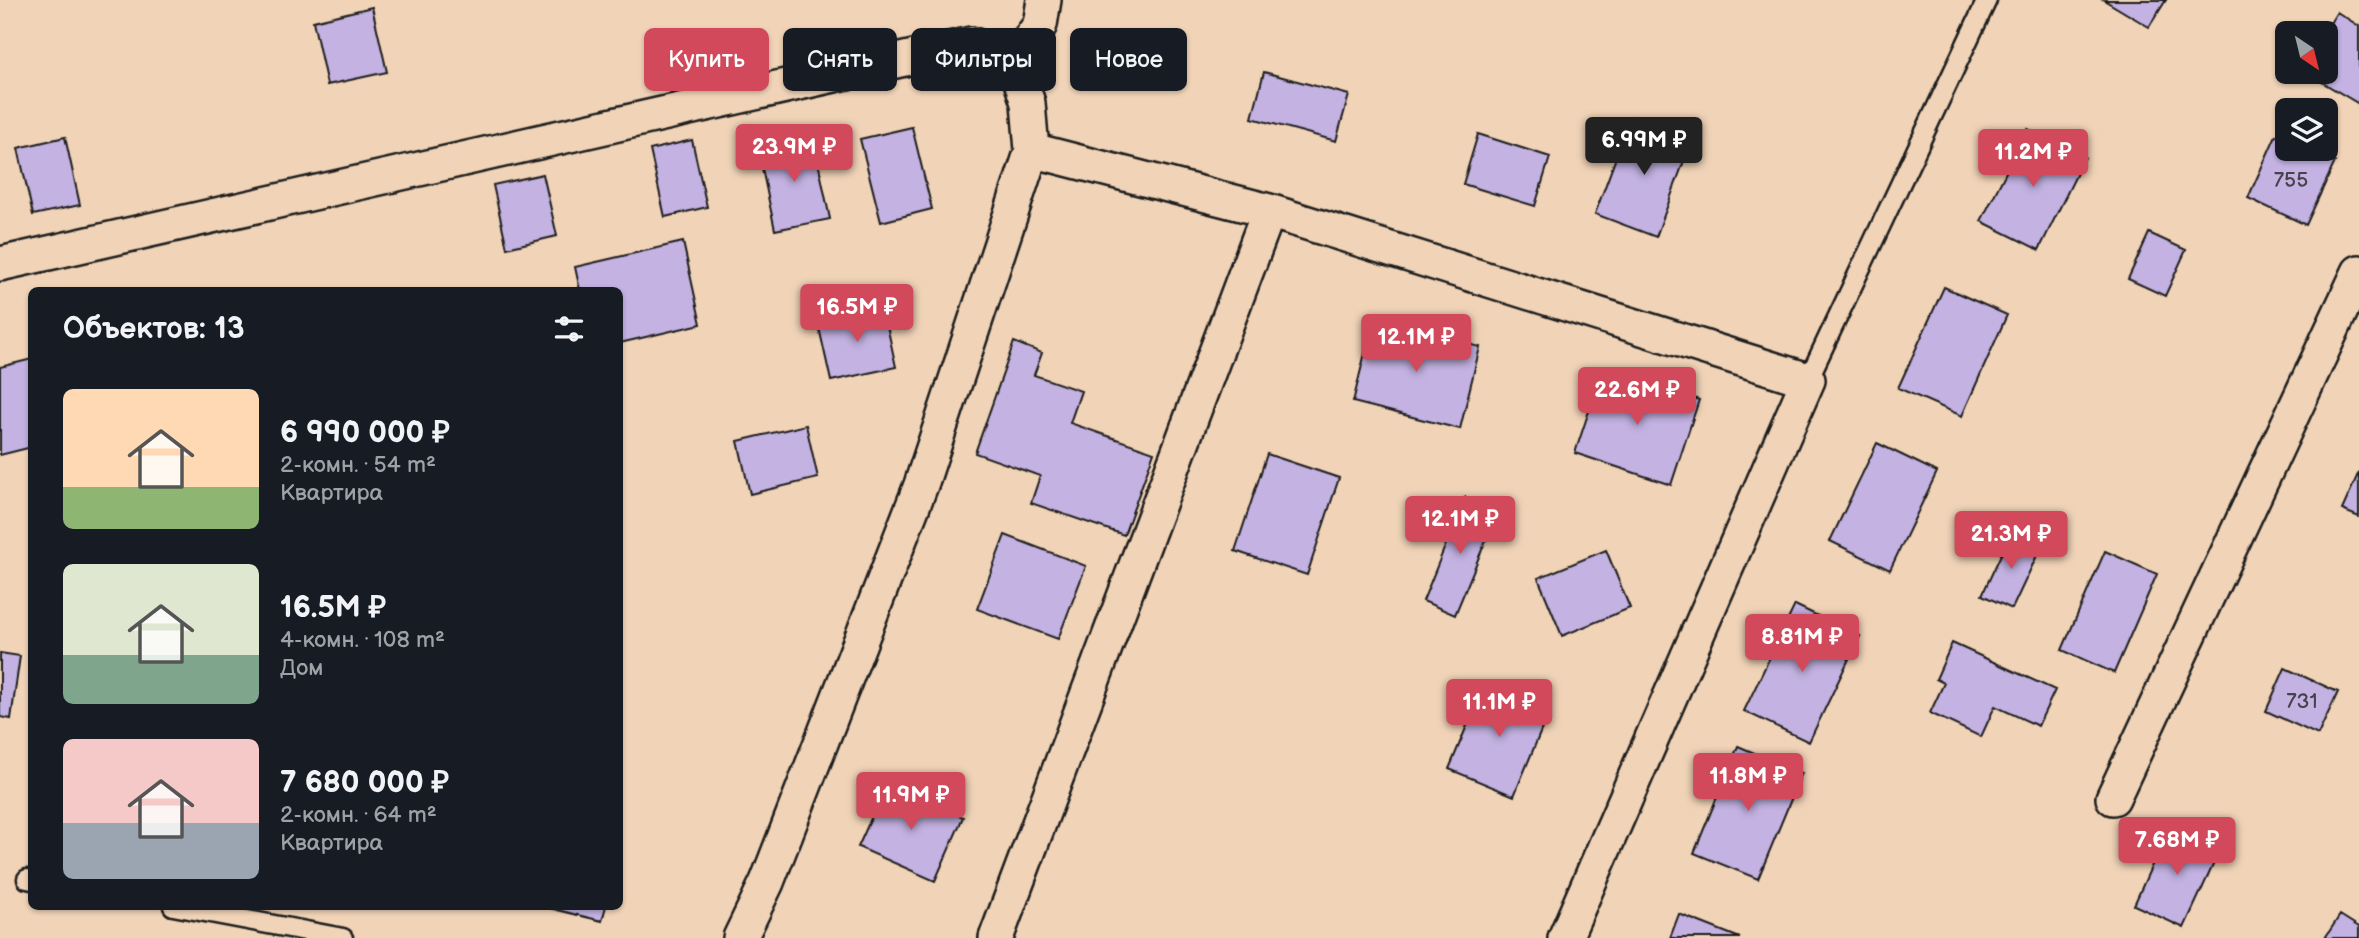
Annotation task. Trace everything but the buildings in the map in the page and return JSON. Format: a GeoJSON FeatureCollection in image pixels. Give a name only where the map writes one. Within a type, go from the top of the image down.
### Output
{"type":"FeatureCollection","features":[{"type":"Feature","properties":{"kind":"street"},"geometry":{"type":"LineString","coordinates":[[1038,28],[1044,0]]}},
{"type":"Feature","properties":{"kind":"street"},"geometry":{"type":"LineString","coordinates":[[0,264],[911,58]]}},
{"type":"Feature","properties":{"kind":"street"},"geometry":{"type":"LineString","coordinates":[[740,938],[767,882],[921,485],[1032,149],[1028,103],[1024,91]]}},
{"type":"Feature","properties":{"kind":"street"},"geometry":{"type":"LineString","coordinates":[[1032,149],[1269,211],[1808,380],[1565,938]]}},
{"type":"Feature","properties":{"kind":"street"},"geometry":{"type":"LineString","coordinates":[[996,938],[1269,211]]}},
{"type":"Feature","properties":{"kind":"street"},"geometry":{"type":"LineString","coordinates":[[2113,798],[2359,272]]}},
{"type":"Feature","properties":{"kind":"lane"},"geometry":{"type":"LineString","coordinates":[[1808,380],[1987,0]]}},
{"type":"Feature","properties":{"kind":"lane"},"geometry":{"type":"LineString","coordinates":[[194,910],[343,938]]}}]}
